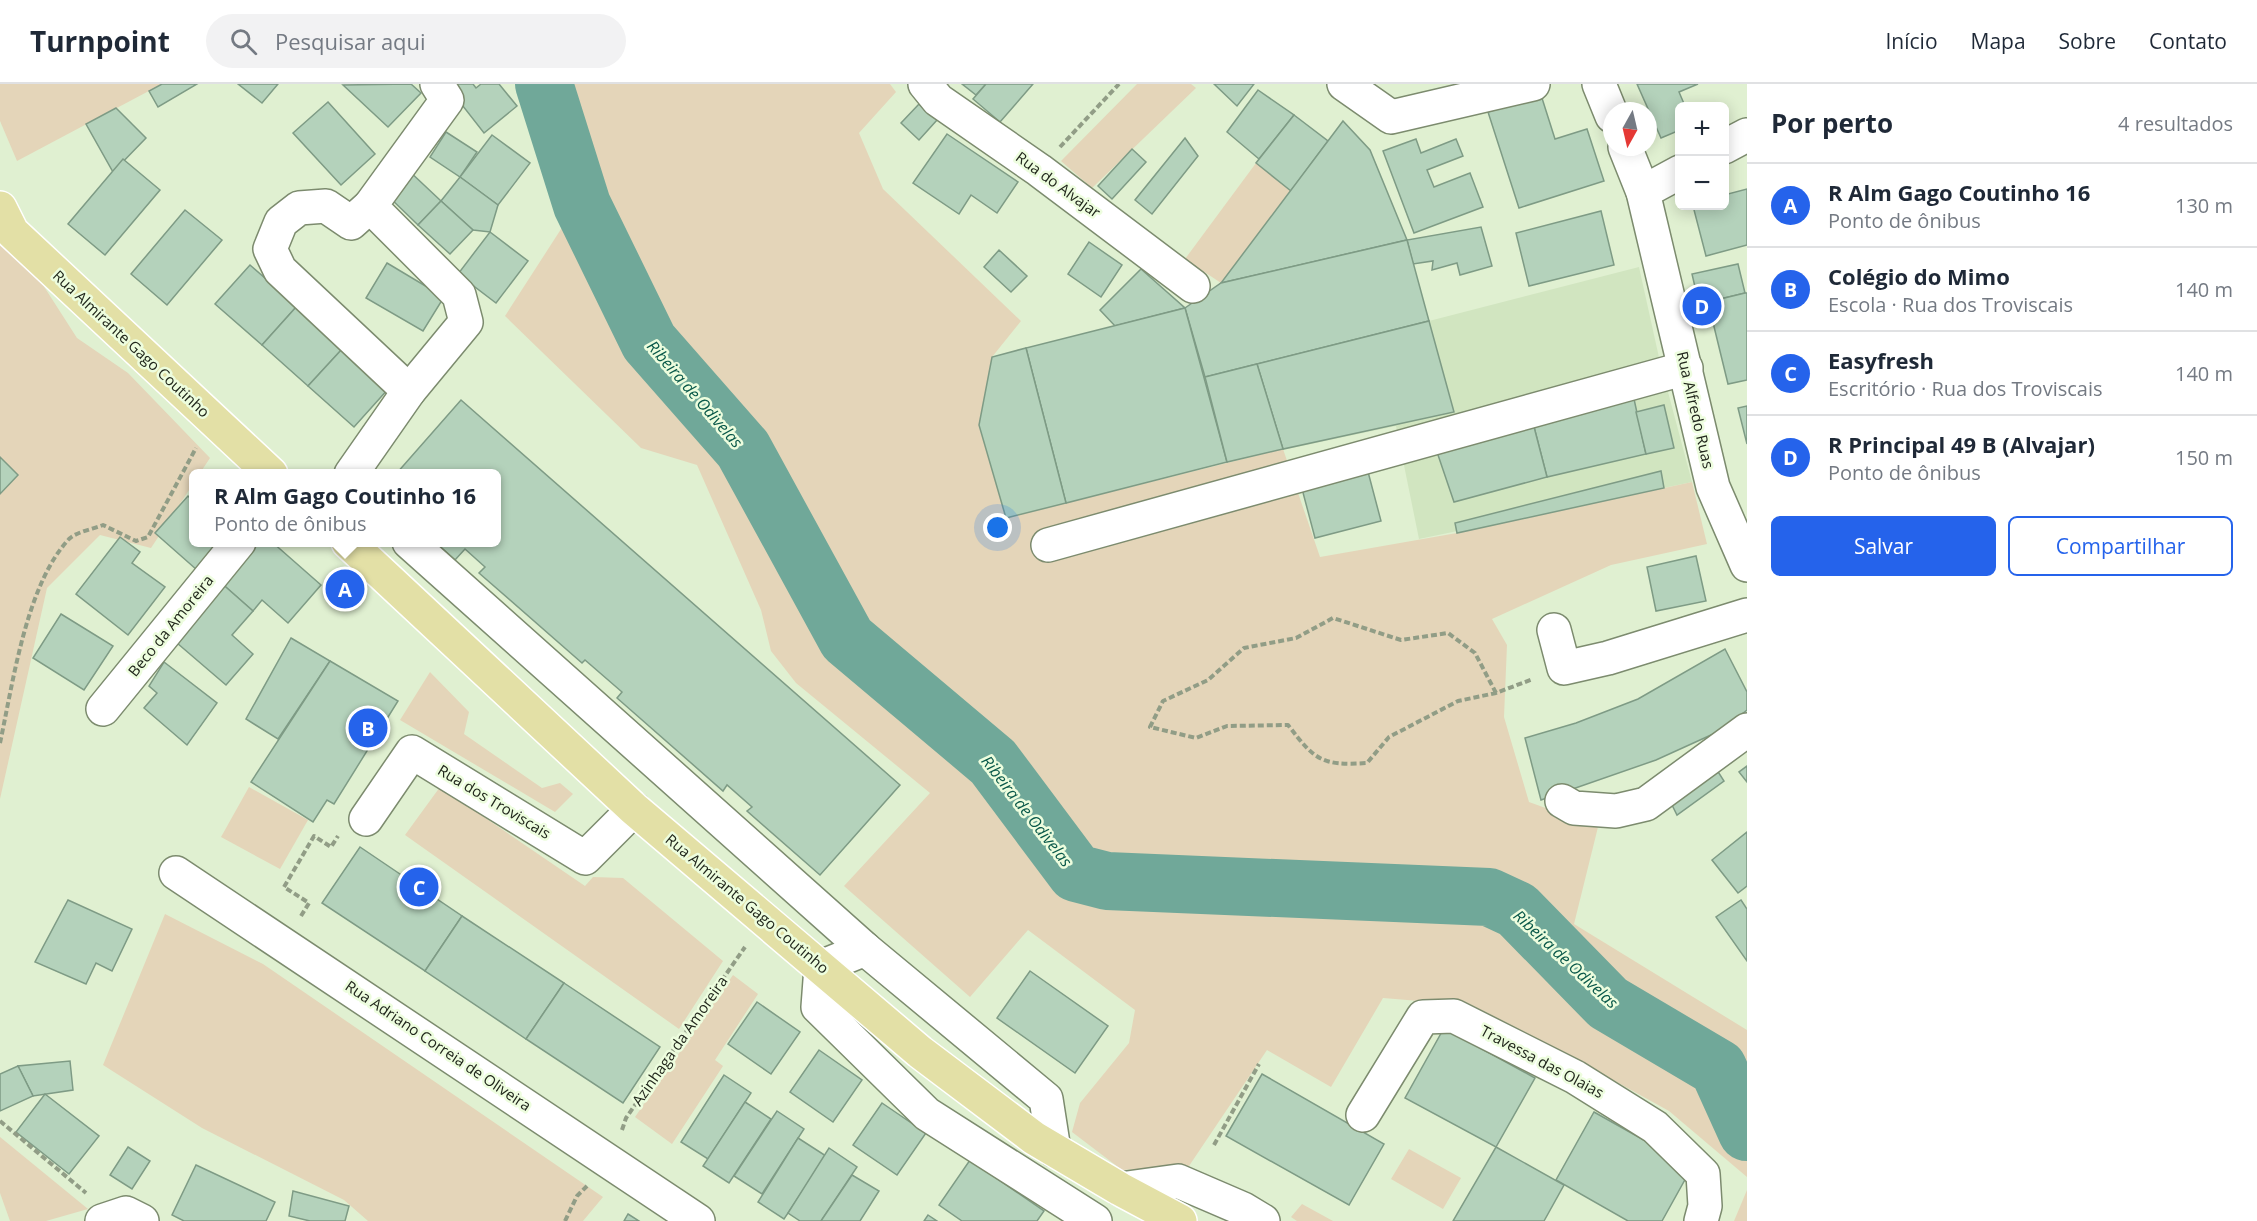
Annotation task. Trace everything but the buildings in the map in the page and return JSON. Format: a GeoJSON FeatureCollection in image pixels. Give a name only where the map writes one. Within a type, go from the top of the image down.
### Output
{"type":"FeatureCollection","features":[{"type":"Feature","properties":{"kind":"main road","name":"Rua Almirante Gago Coutinho"},"geometry":{"type":"LineString","coordinates":[[0,208],[12,232],[266,469]]}},
{"type":"Feature","properties":{"kind":"main road","name":"Rua Almirante Gago Coutinho"},"geometry":{"type":"LineString","coordinates":[[352,547],[634,809],[920,1052],[1034,1138],[1120,1189],[1163,1219]]}},
{"type":"Feature","properties":{"kind":"street"},"geometry":{"type":"LineString","coordinates":[[410,391],[279,270],[270,249],[281,222],[299,208],[326,206],[351,223],[370,206],[447,100],[437,84]]}},
{"type":"Feature","properties":{"kind":"street","name":"Rua do Alvajar"},"geometry":{"type":"LineString","coordinates":[[925,84],[938,100],[1039,170],[1192,286]]}},
{"type":"Feature","properties":{"kind":"street"},"geometry":{"type":"LineString","coordinates":[[1344,84],[1391,117],[1533,84]]}},
{"type":"Feature","properties":{"kind":"street"},"geometry":{"type":"LineString","coordinates":[[1599,84],[1606,102]]}},
{"type":"Feature","properties":{"kind":"street"},"geometry":{"type":"LineString","coordinates":[[1729,145],[1747,135]]}},
{"type":"Feature","properties":{"kind":"street","name":"Rua Alfredo Ruas"},"geometry":{"type":"LineString","coordinates":[[1629,156],[1643,192],[1713,487],[1747,565]]}},
{"type":"Feature","properties":{"kind":"street"},"geometry":{"type":"LineString","coordinates":[[1643,192],[1675,175]]}},
{"type":"Feature","properties":{"kind":"street"},"geometry":{"type":"LineString","coordinates":[[355,469],[410,391],[466,322],[459,296],[370,206]]}},
{"type":"Feature","properties":{"kind":"street"},"geometry":{"type":"LineString","coordinates":[[1048,545],[1686,368]]}},
{"type":"Feature","properties":{"kind":"street","name":"Beco da Amoreira"},"geometry":{"type":"LineString","coordinates":[[103,709],[236,547]]}},
{"type":"Feature","properties":{"kind":"street"},"geometry":{"type":"LineString","coordinates":[[413,547],[865,949],[1046,1100],[1054,1150]]}},
{"type":"Feature","properties":{"kind":"street"},"geometry":{"type":"LineString","coordinates":[[1554,630],[1564,668],[1608,658],[1747,615]]}},
{"type":"Feature","properties":{"kind":"street"},"geometry":{"type":"LineString","coordinates":[[1562,801],[1574,808],[1616,812],[1646,804],[1747,730]]}},
{"type":"Feature","properties":{"kind":"street","name":"Rua dos Troviscais"},"geometry":{"type":"LineString","coordinates":[[366,819],[412,752],[585,858],[634,809]]}},
{"type":"Feature","properties":{"kind":"street","name":"Rua Adriano Correia de Oliveira"},"geometry":{"type":"LineString","coordinates":[[176,873],[698,1221]]}},
{"type":"Feature","properties":{"kind":"street"},"geometry":{"type":"LineString","coordinates":[[865,949],[821,967],[818,1008],[927,1114],[1095,1221]]}},
{"type":"Feature","properties":{"kind":"street","name":"Travessa das Olaias"},"geometry":{"type":"LineString","coordinates":[[1363,1115],[1423,1017],[1454,1016],[1575,1077],[1655,1127],[1703,1174],[1705,1206],[1701,1221]]}},
{"type":"Feature","properties":{"kind":"street"},"geometry":{"type":"LineString","coordinates":[[1120,1189],[1178,1181],[1243,1209],[1263,1221]]}},
{"type":"Feature","properties":{"kind":"path"},"geometry":{"type":"LineString","coordinates":[[1039,170],[1119,84]]}},
{"type":"Feature","properties":{"kind":"path"},"geometry":{"type":"LineString","coordinates":[[0,743],[18,658],[41,582],[70,538],[103,525],[136,541],[148,537],[211,419]]}},
{"type":"Feature","properties":{"kind":"path"},"geometry":{"type":"LineString","coordinates":[[1496,693],[1475,653],[1448,633],[1401,640],[1333,618],[1296,638],[1244,648],[1208,680],[1163,702],[1150,727],[1196,738],[1227,726],[1288,724],[1310,754],[1337,765],[1367,763],[1389,737],[1458,701],[1496,693],[1564,668]]}},
{"type":"Feature","properties":{"kind":"path"},"geometry":{"type":"LineString","coordinates":[[309,903],[284,887],[314,836],[332,847],[354,810],[366,819]]}},
{"type":"Feature","properties":{"kind":"path","name":"Azinhaga da Amoreira"},"geometry":{"type":"LineString","coordinates":[[626,1118],[733,963]]}},
{"type":"Feature","properties":{"kind":"path"},"geometry":{"type":"LineString","coordinates":[[1214,1145],[1259,1064]]}},
{"type":"Feature","properties":{"kind":"path"},"geometry":{"type":"LineString","coordinates":[[0,1121],[119,1220]]}},
{"type":"Feature","properties":{"kind":"path"},"geometry":{"type":"LineString","coordinates":[[565,1221],[577,1196],[609,1161]]}},
{"type":"Feature","properties":{"kind":"shaded area"},"geometry":{"type":"Polygon","coordinates":[[[0,84],[162,84],[17,161],[0,121],[0,84]]]}},
{"type":"Feature","properties":{"kind":"shaded area"},"geometry":{"type":"Polygon","coordinates":[[[524,84],[890,84],[896,92],[859,133],[883,189],[1021,321],[992,357],[979,425],[1006,518],[1283,449],[1320,557],[1457,533],[1692,482],[1707,544],[1611,565],[1492,619],[1507,645],[1504,717],[1529,802],[1598,827],[1574,924],[1747,1030],[1747,1177],[1669,1111],[1577,1060],[1467,1005],[1383,998],[1331,1087],[1267,1050],[1189,1166],[1122,1170],[1072,1132],[1080,1103],[1129,1043],[1135,1010],[1028,930],[970,997],[844,886],[930,793],[796,683],[771,651],[761,610],[697,465],[641,448],[505,316],[572,212],[524,84]]]}},
{"type":"Feature","properties":{"kind":"shaded area"},"geometry":{"type":"Polygon","coordinates":[[[1137,84],[1191,84],[1196,88],[1092,188],[1061,161],[1137,84]]]}},
{"type":"Feature","properties":{"kind":"shaded area"},"geometry":{"type":"Polygon","coordinates":[[[1343,121],[1370,150],[1406,240],[1429,321],[1639,267],[1660,362],[1692,482],[1419,539],[1396,426],[1227,462],[1006,518],[979,425],[992,357],[1185,308],[1221,283],[1343,121]]]}},
{"type":"Feature","properties":{"kind":"shaded area"},"geometry":{"type":"Polygon","coordinates":[[[1256,163],[1291,191],[1221,283],[1185,259],[1256,163]]]}},
{"type":"Feature","properties":{"kind":"shaded area"},"geometry":{"type":"Polygon","coordinates":[[[0,218],[77,338],[128,373],[210,458],[203,469],[189,469],[189,490],[151,548],[100,535],[47,588],[0,799],[0,218]]]}},
{"type":"Feature","properties":{"kind":"shaded area"},"geometry":{"type":"Polygon","coordinates":[[[430,672],[469,712],[464,734],[542,788],[560,783],[573,794],[555,812],[400,720],[430,672]]]}},
{"type":"Feature","properties":{"kind":"shaded area"},"geometry":{"type":"Polygon","coordinates":[[[249,787],[308,820],[280,869],[221,837],[249,787]]]}},
{"type":"Feature","properties":{"kind":"shaded area"},"geometry":{"type":"Polygon","coordinates":[[[440,787],[585,886],[593,877],[623,878],[723,961],[679,1029],[405,835],[440,787]]]}},
{"type":"Feature","properties":{"kind":"shaded area"},"geometry":{"type":"Polygon","coordinates":[[[165,914],[263,964],[603,1197],[583,1221],[368,1221],[344,1200],[202,1128],[103,1065],[165,914]]]}},
{"type":"Feature","properties":{"kind":"shaded area"},"geometry":{"type":"Polygon","coordinates":[[[733,975],[758,994],[715,1060],[723,1066],[672,1144],[635,1117],[733,975]]]}},
{"type":"Feature","properties":{"kind":"shaded area"},"geometry":{"type":"Polygon","coordinates":[[[0,1137],[88,1209],[46,1221],[10,1221],[0,1193],[0,1137]]]}},
{"type":"Feature","properties":{"kind":"shaded area"},"geometry":{"type":"Polygon","coordinates":[[[1409,1149],[1461,1178],[1443,1209],[1391,1179],[1409,1149]]]}},
{"type":"Feature","properties":{"kind":"shaded area"},"geometry":{"type":"Polygon","coordinates":[[[1747,1190],[1747,1221],[1734,1221],[1747,1190]]]}},
{"type":"Feature","properties":{"kind":"shaded area"},"geometry":{"type":"Polygon","coordinates":[[[1302,1204],[1333,1221],[1297,1221],[1291,1217],[1302,1204]]]}},
{"type":"Feature","properties":{"kind":"waterway","name":"Ribeira de Odivelas"},"geometry":{"type":"LineString","coordinates":[[544,84],[582,205],[649,342],[743,449],[847,639],[993,762],[1076,873],[1107,881],[1489,897],[1517,910],[1608,1003],[1718,1068],[1747,1132]]}},
{"type":"Feature","properties":{"kind":"place","name":"R Principal 49 B (Alvajar)"},"geometry":{"type":"Point","coordinates":[1702,306]}},
{"type":"Feature","properties":{"kind":"place","name":"R Alm Gago Coutinho 16"},"geometry":{"type":"Point","coordinates":[345,589]}},
{"type":"Feature","properties":{"kind":"place","name":"Colégio do Mimo"},"geometry":{"type":"Point","coordinates":[368,728]}},
{"type":"Feature","properties":{"kind":"place","name":"Easyfresh"},"geometry":{"type":"Point","coordinates":[419,887]}}]}
